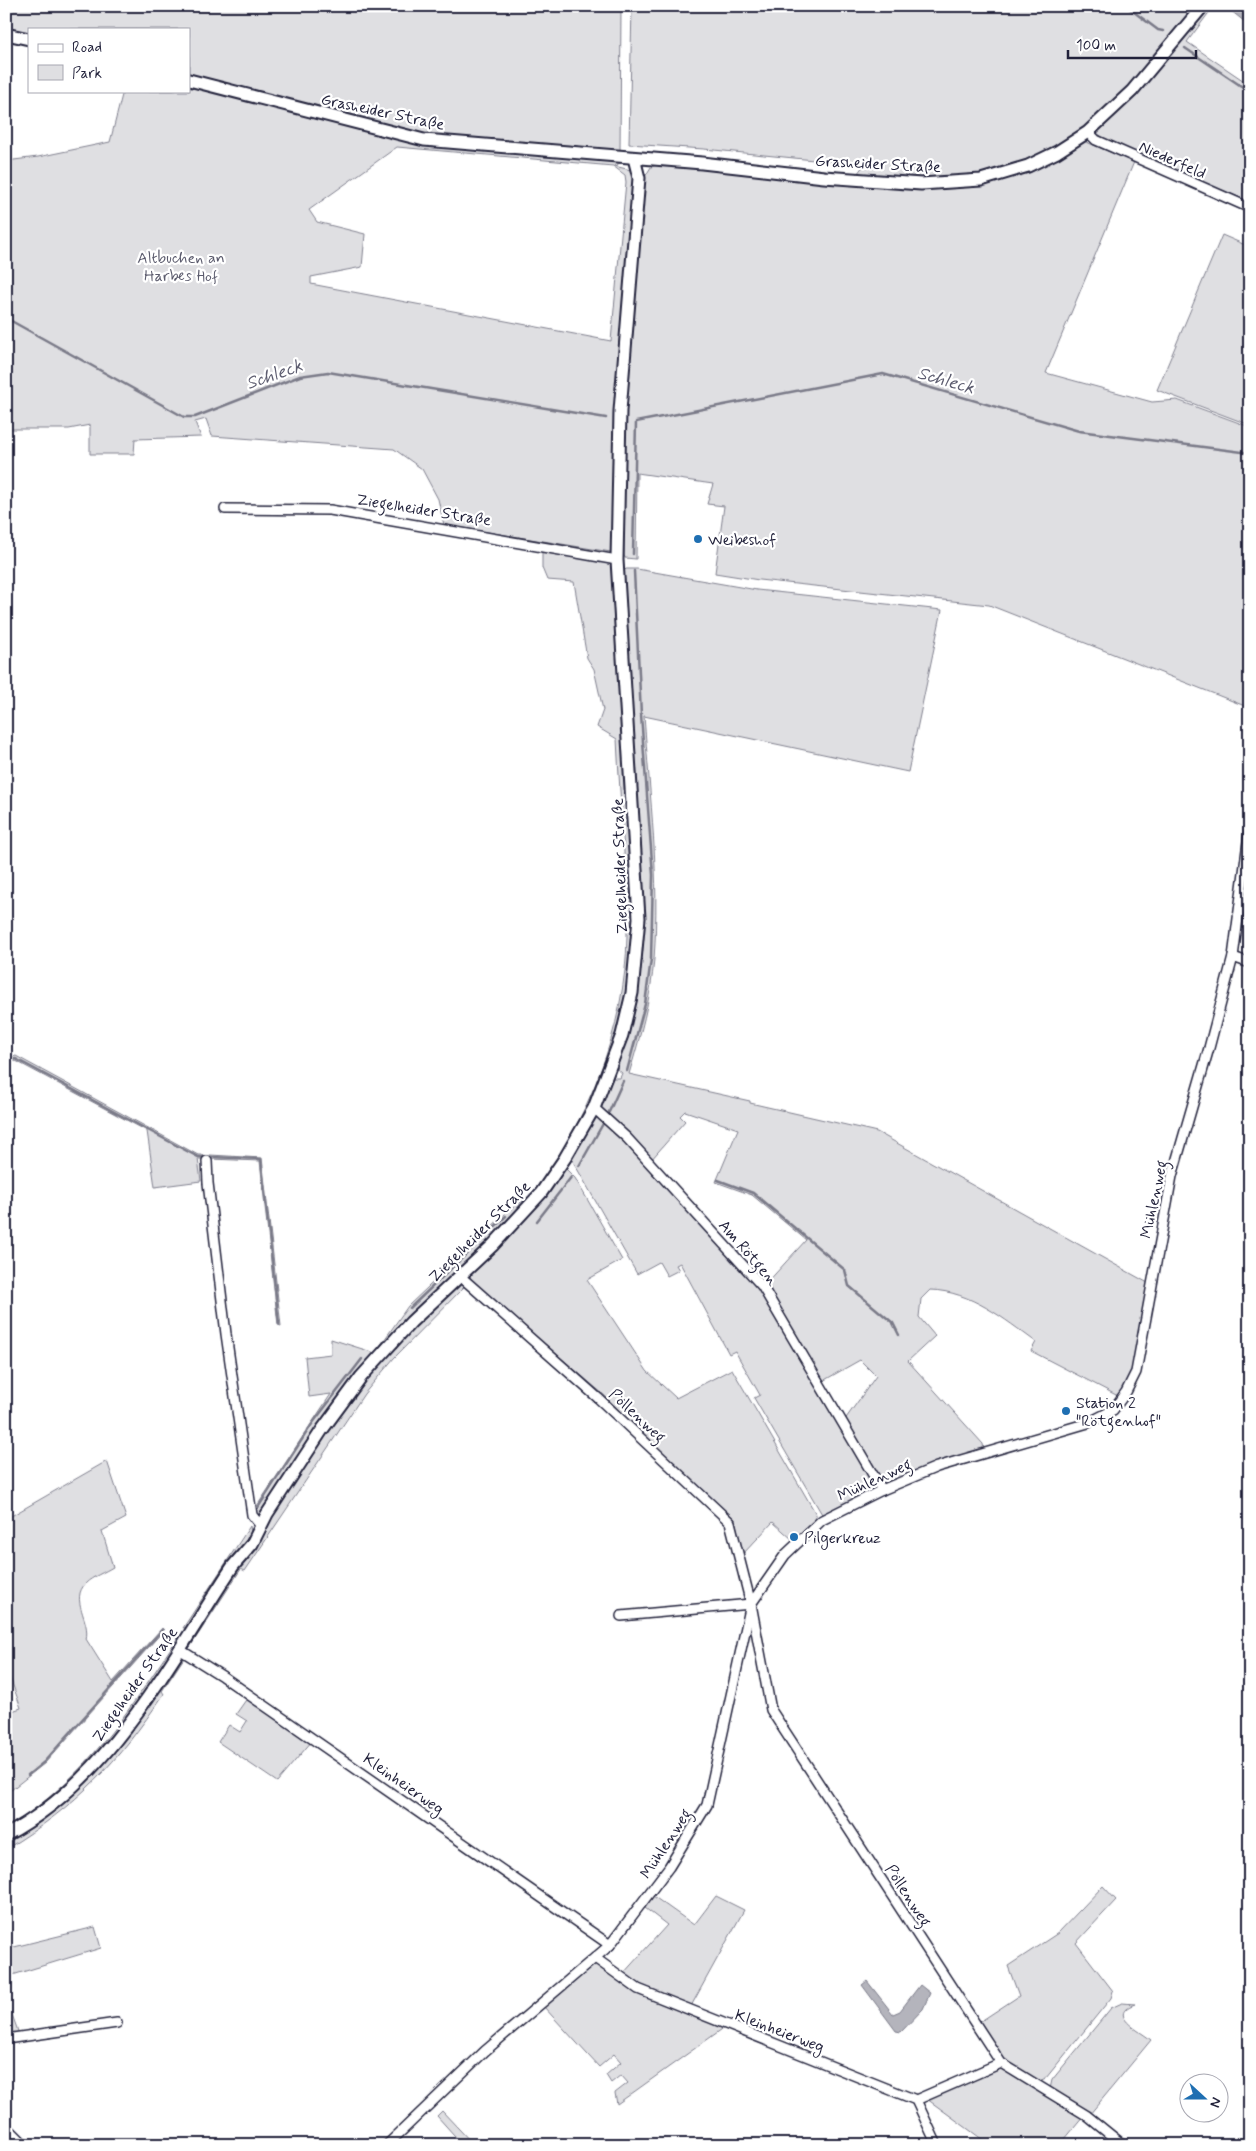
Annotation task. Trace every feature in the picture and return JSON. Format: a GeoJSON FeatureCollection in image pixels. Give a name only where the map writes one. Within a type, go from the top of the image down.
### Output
{"type":"FeatureCollection","features":[{"type":"Feature","properties":{"kind":"street","name":"Grasheider Straße"},"geometry":{"type":"LineString","coordinates":[[190,80],[424,140],[921,184],[972,181],[1028,166],[1057,152],[1088,132],[1132,91],[1203,6]]}},
{"type":"Feature","properties":{"kind":"street"},"geometry":{"type":"LineString","coordinates":[[6,34],[28,39]]}},
{"type":"Feature","properties":{"kind":"street","name":"Niederfeld"},"geometry":{"type":"LineString","coordinates":[[1088,132],[1096,140],[1250,208]]}},
{"type":"Feature","properties":{"kind":"street","name":"Ziegelheider Straße"},"geometry":{"type":"LineString","coordinates":[[6,1835],[54,1803],[101,1759],[137,1712],[233,1566],[252,1544],[260,1525],[322,1430],[361,1377],[398,1336],[517,1220],[541,1192],[566,1158],[594,1108],[622,1035],[632,993],[638,940],[637,858],[617,560],[620,414],[639,178],[634,158]]}},
{"type":"Feature","properties":{"kind":"street","name":"Ziegelheider Straße"},"geometry":{"type":"LineString","coordinates":[[224,509],[330,510],[617,560]]}},
{"type":"Feature","properties":{"kind":"street","name":"Mühlenweg"},"geometry":{"type":"LineString","coordinates":[[387,2145],[485,2051],[610,1945],[669,1867],[707,1805],[751,1604],[785,1554],[822,1520],[882,1490],[937,1467],[1088,1423],[1113,1410],[1126,1392],[1136,1372],[1172,1176],[1233,957],[1250,826]]}},
{"type":"Feature","properties":{"kind":"street"},"geometry":{"type":"LineString","coordinates":[[1233,957],[1250,963]]}},
{"type":"Feature","properties":{"kind":"street","name":"Am Rötgen"},"geometry":{"type":"LineString","coordinates":[[594,1108],[627,1138],[762,1286],[882,1490]]}},
{"type":"Feature","properties":{"kind":"street"},"geometry":{"type":"LineString","coordinates":[[207,1161],[226,1334],[252,1515],[260,1525]]}},
{"type":"Feature","properties":{"kind":"street","name":"Pöllenweg"},"geometry":{"type":"LineString","coordinates":[[460,1276],[598,1398],[730,1522],[751,1604],[771,1710],[1001,2063],[1086,2115],[1123,2145]]}},
{"type":"Feature","properties":{"kind":"street"},"geometry":{"type":"LineString","coordinates":[[621,1616],[751,1604]]}},
{"type":"Feature","properties":{"kind":"street","name":"Kleinheierweg"},"geometry":{"type":"LineString","coordinates":[[179,1649],[222,1676],[610,1945]]}},
{"type":"Feature","properties":{"kind":"street","name":"Kleinheierweg"},"geometry":{"type":"LineString","coordinates":[[595,1958],[638,1990],[916,2100]]}},
{"type":"Feature","properties":{"kind":"street"},"geometry":{"type":"LineString","coordinates":[[6,2039],[117,2023]]}},
{"type":"Feature","properties":{"kind":"street"},"geometry":{"type":"LineString","coordinates":[[937,2145],[916,2100],[1001,2063]]}},
{"type":"Feature","properties":{"kind":"street"},"geometry":{"type":"LineString","coordinates":[[6,2126],[25,2145]]}},
{"type":"Feature","properties":{"kind":"green space"},"geometry":{"type":"Polygon","coordinates":[[[6,6],[621,6],[620,152],[435,138],[190,78],[190,28],[28,28],[28,38],[6,32],[6,6]]]}},
{"type":"Feature","properties":{"kind":"green space"},"geometry":{"type":"Polygon","coordinates":[[[632,6],[1196,6],[1132,86],[1114,104],[1073,137],[1051,150],[1002,170],[977,176],[940,179],[857,174],[864,165],[704,149],[629,144],[632,6]]]}},
{"type":"Feature","properties":{"kind":"green space"},"geometry":{"type":"Polygon","coordinates":[[[1208,6],[1214,6],[1187,42],[1250,85],[1250,202],[1109,142],[1097,133],[1128,103],[1208,6]]]}},
{"type":"Feature","properties":{"kind":"green space","name":"Altbuchen an Harbes Hof"},"geometry":{"type":"Polygon","coordinates":[[[190,85],[422,142],[615,162],[620,163],[614,166],[631,170],[634,181],[619,342],[614,545],[611,552],[444,525],[438,499],[422,469],[394,449],[212,436],[206,419],[195,422],[201,437],[135,439],[134,454],[90,454],[90,425],[69,429],[6,429],[6,161],[38,157],[110,142],[123,92],[190,92],[190,85]],[[397,147],[309,210],[317,222],[365,234],[362,267],[311,277],[311,284],[611,341],[626,182],[625,175],[613,166],[397,147]]]}},
{"type":"Feature","properties":{"kind":"green space"},"geometry":{"type":"Polygon","coordinates":[[[1084,141],[1134,162],[1046,373],[1152,402],[1177,400],[1250,427],[1250,708],[989,605],[759,580],[715,573],[724,506],[707,504],[713,484],[637,473],[636,559],[625,558],[623,440],[643,180],[651,167],[660,164],[978,184],[1055,158],[1084,141]]]}},
{"type":"Feature","properties":{"kind":"green space"},"geometry":{"type":"Polygon","coordinates":[[[1222,235],[1250,247],[1250,425],[1157,390],[1222,235]]]}},
{"type":"Feature","properties":{"kind":"green space"},"geometry":{"type":"Polygon","coordinates":[[[542,550],[609,562],[615,570],[633,911],[632,941],[625,1001],[610,1058],[599,1086],[571,1140],[532,1196],[569,1138],[586,1106],[600,1073],[611,1040],[619,1005],[625,971],[627,936],[625,862],[617,739],[597,727],[603,710],[594,669],[587,658],[574,582],[547,580],[542,568],[542,550]]]}},
{"type":"Feature","properties":{"kind":"green space"},"geometry":{"type":"Polygon","coordinates":[[[626,569],[637,569],[757,590],[942,610],[908,772],[644,716],[654,838],[656,929],[648,1003],[629,1074],[877,1132],[1148,1283],[1135,1358],[1131,1372],[1118,1396],[1031,1351],[1036,1342],[986,1308],[959,1295],[930,1290],[921,1299],[919,1317],[935,1336],[908,1361],[983,1444],[984,1450],[885,1484],[844,1421],[876,1376],[860,1360],[821,1382],[765,1285],[806,1240],[752,1195],[716,1182],[738,1129],[685,1111],[680,1116],[685,1121],[651,1160],[599,1107],[613,1078],[620,1078],[622,1073],[617,1069],[625,1039],[641,950],[622,573],[626,569]]]}},
{"type":"Feature","properties":{"kind":"green space"},"geometry":{"type":"Polygon","coordinates":[[[16,1056],[198,1155],[204,1155],[204,1159],[198,1159],[201,1181],[155,1187],[147,1131],[16,1061],[6,1064],[6,1059],[16,1056]]]}},
{"type":"Feature","properties":{"kind":"green space"},"geometry":{"type":"Polygon","coordinates":[[[595,1117],[603,1119],[625,1140],[758,1285],[876,1489],[823,1516],[754,1398],[760,1395],[735,1351],[729,1354],[680,1263],[676,1265],[679,1270],[667,1276],[659,1262],[637,1274],[571,1158],[595,1117]]]}},
{"type":"Feature","properties":{"kind":"green space"},"geometry":{"type":"Polygon","coordinates":[[[210,1155],[262,1158],[281,1326],[278,1325],[260,1161],[210,1159],[210,1155]]]}},
{"type":"Feature","properties":{"kind":"green space"},"geometry":{"type":"Polygon","coordinates":[[[564,1167],[575,1178],[622,1260],[587,1280],[647,1371],[676,1398],[732,1369],[816,1514],[816,1519],[793,1540],[773,1522],[742,1555],[735,1519],[684,1475],[604,1395],[472,1281],[469,1274],[564,1167]]]}},
{"type":"Feature","properties":{"kind":"green space"},"geometry":{"type":"Polygon","coordinates":[[[527,1198],[527,1203],[507,1226],[422,1306],[260,1517],[257,1516],[255,1509],[331,1394],[309,1397],[305,1357],[331,1354],[331,1339],[375,1353],[408,1306],[508,1211],[527,1198]]]}},
{"type":"Feature","properties":{"kind":"green space"},"geometry":{"type":"Polygon","coordinates":[[[458,1283],[465,1286],[394,1358],[364,1394],[245,1571],[241,1569],[188,1650],[186,1644],[294,1478],[339,1414],[385,1356],[458,1283]]]}},
{"type":"Feature","properties":{"kind":"green space"},"geometry":{"type":"Polygon","coordinates":[[[107,1461],[126,1518],[102,1531],[113,1567],[86,1583],[81,1590],[80,1603],[86,1625],[86,1639],[113,1682],[162,1628],[164,1630],[45,1763],[6,1794],[6,1713],[21,1708],[6,1666],[6,1519],[107,1461]]]}},
{"type":"Feature","properties":{"kind":"green space"},"geometry":{"type":"Polygon","coordinates":[[[250,1526],[251,1532],[247,1542],[188,1627],[183,1628],[250,1526]]]}},
{"type":"Feature","properties":{"kind":"green space"},"geometry":{"type":"Polygon","coordinates":[[[179,1636],[181,1638],[114,1737],[64,1790],[6,1831],[6,1827],[22,1818],[67,1781],[103,1743],[179,1636]]]}},
{"type":"Feature","properties":{"kind":"green space"},"geometry":{"type":"Polygon","coordinates":[[[179,1655],[186,1655],[162,1691],[164,1694],[147,1719],[112,1762],[75,1799],[32,1833],[6,1849],[6,1839],[66,1798],[179,1655]]]}},
{"type":"Feature","properties":{"kind":"green space"},"geometry":{"type":"Polygon","coordinates":[[[248,1697],[312,1741],[277,1782],[218,1742],[229,1725],[240,1732],[247,1721],[236,1714],[248,1697]]]}},
{"type":"Feature","properties":{"kind":"green space"},"geometry":{"type":"Polygon","coordinates":[[[1103,1886],[1116,1900],[1076,1943],[1113,1991],[1111,1998],[1046,2078],[1039,2081],[1002,2059],[978,2023],[1019,1996],[1008,1966],[1058,1933],[1103,1886]]]}},
{"type":"Feature","properties":{"kind":"green space"},"geometry":{"type":"Polygon","coordinates":[[[653,1896],[694,1925],[716,1896],[744,1910],[690,2008],[641,1988],[622,1975],[667,1925],[645,1908],[653,1896]]]}},
{"type":"Feature","properties":{"kind":"green space"},"geometry":{"type":"Polygon","coordinates":[[[95,1927],[101,1948],[6,1977],[6,1949],[95,1927]]]}},
{"type":"Feature","properties":{"kind":"green space"},"geometry":{"type":"Polygon","coordinates":[[[595,1962],[638,1992],[725,2027],[617,2104],[615,2093],[628,2083],[621,2075],[611,2083],[606,2075],[621,2062],[614,2054],[599,2067],[543,2006],[595,1962]]]}},
{"type":"Feature","properties":{"kind":"green space"},"geometry":{"type":"Polygon","coordinates":[[[6,1998],[19,2034],[6,2036],[6,1998]]]}},
{"type":"Feature","properties":{"kind":"green space"},"geometry":{"type":"Polygon","coordinates":[[[1122,2003],[1135,2004],[1127,2008],[1123,2013],[1124,2018],[1151,2040],[1090,2114],[1050,2089],[1052,2080],[1111,2008],[1122,2003]]]}},
{"type":"Feature","properties":{"kind":"green space"},"geometry":{"type":"Polygon","coordinates":[[[1001,2066],[1083,2117],[1060,2145],[990,2145],[927,2099],[1001,2066]]]}},
{"type":"Feature","properties":{"kind":"green space"},"geometry":{"type":"Polygon","coordinates":[[[442,2111],[474,2145],[463,2145],[437,2116],[442,2111]]]}},
{"type":"Feature","properties":{"kind":"shaded area"},"geometry":{"type":"Polygon","coordinates":[[[1225,6],[1250,6],[1250,26],[1225,6]]]}},
{"type":"Feature","properties":{"kind":"shaded area"},"geometry":{"type":"Polygon","coordinates":[[[867,1981],[893,2014],[900,2011],[920,1985],[930,1993],[923,2009],[901,2032],[896,2031],[862,1985],[867,1981]]]}},
{"type":"Feature","properties":{"kind":"waterway"},"geometry":{"type":"LineString","coordinates":[[1126,6],[1158,30],[1163,31]]}},
{"type":"Feature","properties":{"kind":"waterway"},"geometry":{"type":"LineString","coordinates":[[1185,48],[1250,92]]}},
{"type":"Feature","properties":{"kind":"waterway","name":"Schleck"},"geometry":{"type":"LineString","coordinates":[[6,318],[184,417],[195,417],[300,376],[328,372],[606,418]]}},
{"type":"Feature","properties":{"kind":"waterway","name":"Schleck"},"geometry":{"type":"LineString","coordinates":[[633,554],[636,422],[883,374],[1079,431],[1250,453]]}},
{"type":"Feature","properties":{"kind":"waterway"},"geometry":{"type":"LineString","coordinates":[[627,1071],[645,1004],[651,959],[653,875],[641,715],[634,571]]}},
{"type":"Feature","properties":{"kind":"waterway"},"geometry":{"type":"LineString","coordinates":[[6,1061],[16,1059],[198,1157],[203,1157]]}},
{"type":"Feature","properties":{"kind":"waterway"},"geometry":{"type":"LineString","coordinates":[[609,1112],[623,1081]]}},
{"type":"Feature","properties":{"kind":"waterway"},"geometry":{"type":"LineString","coordinates":[[579,1166],[604,1122]]}},
{"type":"Feature","properties":{"kind":"waterway"},"geometry":{"type":"LineString","coordinates":[[211,1157],[261,1159],[279,1324]]}},
{"type":"Feature","properties":{"kind":"waterway"},"geometry":{"type":"LineString","coordinates":[[537,1221],[572,1176]]}},
{"type":"Feature","properties":{"kind":"waterway"},"geometry":{"type":"LineString","coordinates":[[718,1180],[753,1193],[845,1270],[849,1286],[893,1323],[899,1335]]}},
{"type":"Feature","properties":{"kind":"waterway"},"geometry":{"type":"LineString","coordinates":[[410,1308],[506,1216]]}},
{"type":"Feature","properties":{"kind":"waterway"},"geometry":{"type":"LineString","coordinates":[[257,1509],[312,1424],[362,1359]]}},
{"type":"Feature","properties":{"kind":"waterway"},"geometry":{"type":"LineString","coordinates":[[28,1775],[44,1762],[162,1630]]}},
{"type":"Feature","properties":{"kind":"place","name":"Weibeshof"},"geometry":{"type":"Point","coordinates":[698,539]}},
{"type":"Feature","properties":{"kind":"place","name":"Station 2 \"Rötgenhof\""},"geometry":{"type":"Point","coordinates":[1066,1411]}},
{"type":"Feature","properties":{"kind":"place","name":"Pilgerkreuz"},"geometry":{"type":"Point","coordinates":[794,1537]}}]}
